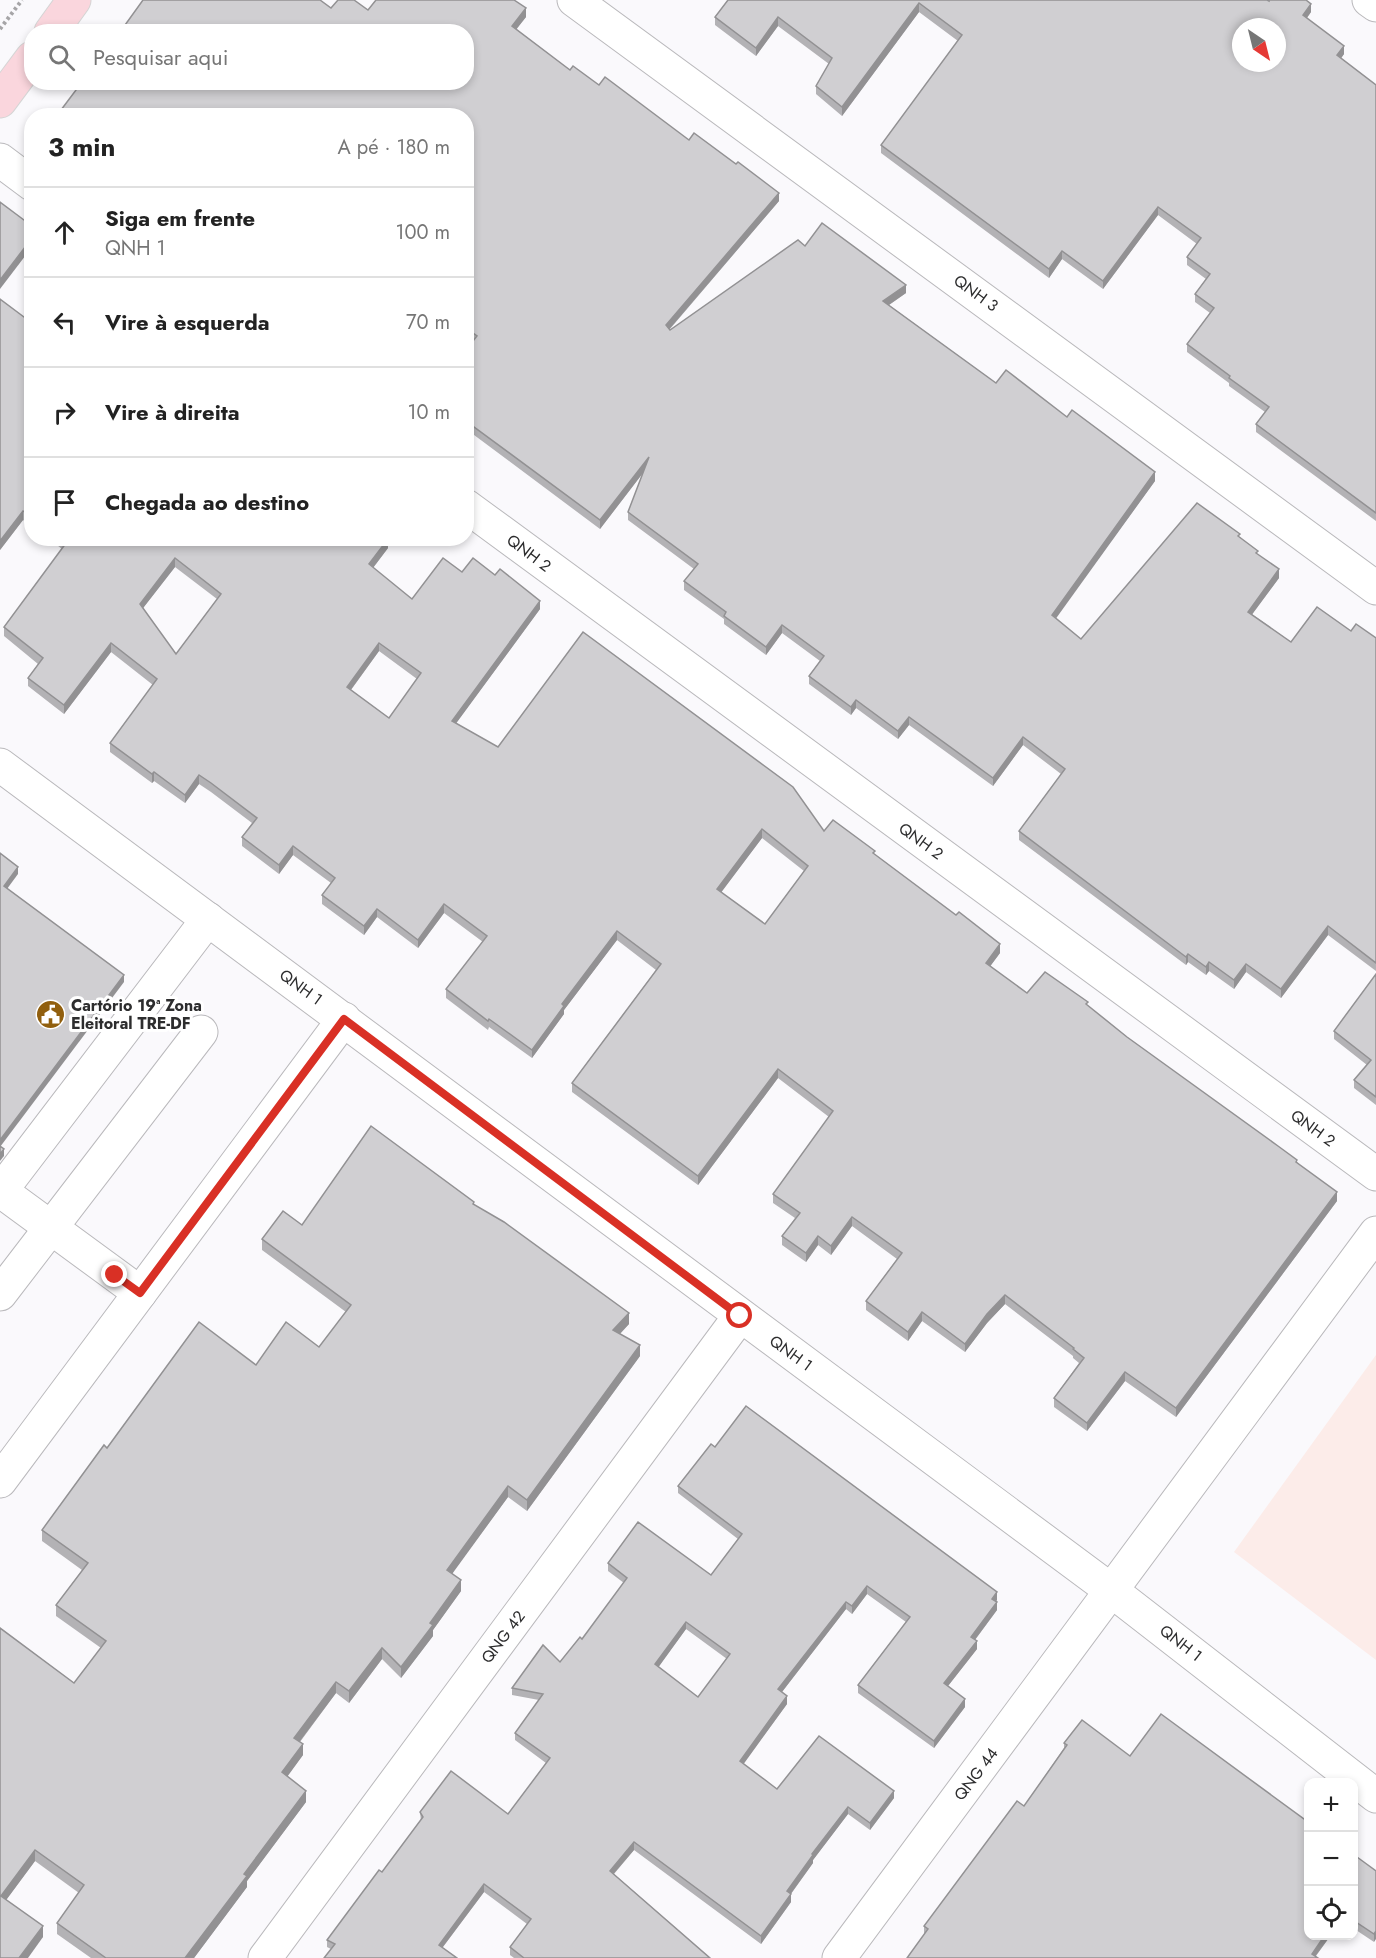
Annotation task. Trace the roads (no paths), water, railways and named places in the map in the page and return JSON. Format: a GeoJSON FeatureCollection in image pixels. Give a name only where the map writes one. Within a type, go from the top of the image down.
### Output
{"type":"FeatureCollection","features":[{"type":"Feature","properties":{"kind":"main road"},"geometry":{"type":"LineString","coordinates":[[57,24],[75,0]]}},
{"type":"Feature","properties":{"kind":"main road"},"geometry":{"type":"LineString","coordinates":[[0,101],[24,69]]}},
{"type":"Feature","properties":{"kind":"street","name":"QNH 3"},"geometry":{"type":"LineString","coordinates":[[574,0],[1376,588]]}},
{"type":"Feature","properties":{"kind":"street"},"geometry":{"type":"LineString","coordinates":[[1369,0],[1376,5]]}},
{"type":"Feature","properties":{"kind":"street"},"geometry":{"type":"LineString","coordinates":[[0,160],[24,177]]}},
{"type":"Feature","properties":{"kind":"street","name":"QNH 2"},"geometry":{"type":"LineString","coordinates":[[474,512],[1376,1174]]}},
{"type":"Feature","properties":{"kind":"street","name":"QNH 1"},"geometry":{"type":"LineString","coordinates":[[0,765],[1112,1591],[1376,1796]]}},
{"type":"Feature","properties":{"kind":"street"},"geometry":{"type":"LineString","coordinates":[[140,1293],[0,1191],[208,919]]}},
{"type":"Feature","properties":{"kind":"street"},"geometry":{"type":"LineString","coordinates":[[0,1481],[344,1019]]}},
{"type":"Feature","properties":{"kind":"street"},"geometry":{"type":"LineString","coordinates":[[0,1294],[201,1032]]}},
{"type":"Feature","properties":{"kind":"street","name":"QNG 44"},"geometry":{"type":"LineString","coordinates":[[839,1958],[1376,1233]]}},
{"type":"Feature","properties":{"kind":"street","name":"QNG 42"},"geometry":{"type":"LineString","coordinates":[[265,1958],[740,1316]]}},
{"type":"Feature","properties":{"kind":"place","name":"Cartório 19ª Zona Eleitoral TRE-DF"},"geometry":{"type":"Point","coordinates":[50,1014]}}]}
